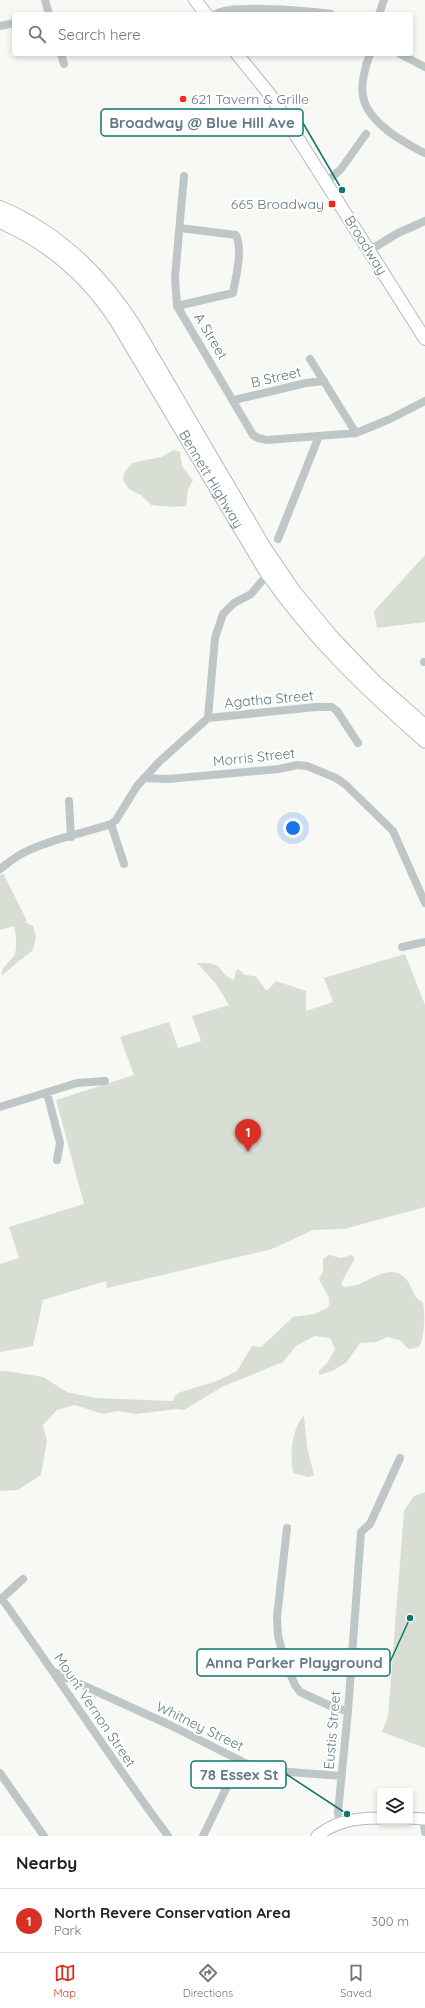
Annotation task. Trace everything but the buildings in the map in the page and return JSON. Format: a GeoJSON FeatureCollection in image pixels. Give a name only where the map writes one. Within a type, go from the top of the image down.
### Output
{"type":"FeatureCollection","features":[{"type":"Feature","properties":{"kind":"highway","name":"Bennett Highway"},"geometry":{"type":"LineString","coordinates":[[0,208],[32,224],[66,247],[95,274],[113,295],[135,328],[264,548],[294,592],[328,633],[370,677],[425,726]]}},
{"type":"Feature","properties":{"kind":"highway","name":"Bennett Highway"},"geometry":{"type":"LineString","coordinates":[[0,220],[26,233],[54,252],[84,278],[102,299],[117,321],[268,574],[301,619],[336,660],[425,741]]}},
{"type":"Feature","properties":{"kind":"main road"},"geometry":{"type":"LineString","coordinates":[[195,0],[204,12]]}},
{"type":"Feature","properties":{"kind":"main road","name":"Broadway"},"geometry":{"type":"LineString","coordinates":[[239,56],[271,96],[425,339]]}},
{"type":"Feature","properties":{"kind":"main road"},"geometry":{"type":"LineString","coordinates":[[317,1836],[340,1823],[359,1819],[377,1818]]}},
{"type":"Feature","properties":{"kind":"main road"},"geometry":{"type":"LineString","coordinates":[[413,1818],[424,1819]]}},
{"type":"Feature","properties":{"kind":"street"},"geometry":{"type":"LineString","coordinates":[[45,0],[48,12]]}},
{"type":"Feature","properties":{"kind":"street"},"geometry":{"type":"LineString","coordinates":[[380,12],[384,0]]}},
{"type":"Feature","properties":{"kind":"street"},"geometry":{"type":"LineString","coordinates":[[218,12],[220,10],[241,9],[295,12]]}},
{"type":"Feature","properties":{"kind":"street"},"geometry":{"type":"LineString","coordinates":[[0,26],[12,24]]}},
{"type":"Feature","properties":{"kind":"street"},"geometry":{"type":"LineString","coordinates":[[62,56],[64,64]]}},
{"type":"Feature","properties":{"kind":"street"},"geometry":{"type":"LineString","coordinates":[[369,56],[361,88],[366,107],[375,121],[399,138],[425,153]]}},
{"type":"Feature","properties":{"kind":"street"},"geometry":{"type":"LineString","coordinates":[[404,56],[425,67]]}},
{"type":"Feature","properties":{"kind":"street"},"geometry":{"type":"LineString","coordinates":[[326,182],[341,168],[366,134]]}},
{"type":"Feature","properties":{"kind":"street","name":"A Street"},"geometry":{"type":"LineString","coordinates":[[184,176],[175,277],[177,306],[234,400],[253,435],[267,440],[319,436]]}},
{"type":"Feature","properties":{"kind":"street"},"geometry":{"type":"LineString","coordinates":[[370,250],[398,233],[425,221]]}},
{"type":"Feature","properties":{"kind":"street"},"geometry":{"type":"LineString","coordinates":[[177,306],[232,293],[237,274],[239,241],[236,235],[180,228]]}},
{"type":"Feature","properties":{"kind":"street","name":"B Street"},"geometry":{"type":"LineString","coordinates":[[310,359],[356,433]]}},
{"type":"Feature","properties":{"kind":"street","name":"B Street"},"geometry":{"type":"LineString","coordinates":[[234,400],[306,383],[324,381]]}},
{"type":"Feature","properties":{"kind":"street"},"geometry":{"type":"LineString","coordinates":[[278,539],[319,436],[356,433],[390,419],[425,401]]}},
{"type":"Feature","properties":{"kind":"street"},"geometry":{"type":"LineString","coordinates":[[0,869],[27,851],[111,824],[118,818],[137,786],[160,760],[208,718],[214,638],[223,614],[234,603],[251,594],[268,574]]}},
{"type":"Feature","properties":{"kind":"street","name":"Agatha Street"},"geometry":{"type":"LineString","coordinates":[[208,718],[316,707],[332,707],[337,711],[358,743]]}},
{"type":"Feature","properties":{"kind":"street","name":"Morris Street"},"geometry":{"type":"LineString","coordinates":[[144,778],[168,779],[279,769],[297,765],[307,766],[319,770],[342,782],[392,830],[425,903]]}},
{"type":"Feature","properties":{"kind":"street"},"geometry":{"type":"LineString","coordinates":[[69,801],[71,837]]}},
{"type":"Feature","properties":{"kind":"street"},"geometry":{"type":"LineString","coordinates":[[111,824],[124,864]]}},
{"type":"Feature","properties":{"kind":"street"},"geometry":{"type":"LineString","coordinates":[[402,947],[425,942]]}},
{"type":"Feature","properties":{"kind":"street"},"geometry":{"type":"LineString","coordinates":[[0,1107],[77,1084],[105,1081]]}},
{"type":"Feature","properties":{"kind":"street"},"geometry":{"type":"LineString","coordinates":[[47,1093],[60,1143],[57,1160]]}},
{"type":"Feature","properties":{"kind":"street","name":"Eustis Street"},"geometry":{"type":"LineString","coordinates":[[340,1823],[338,1812],[348,1711],[361,1532],[370,1524],[400,1458]]}},
{"type":"Feature","properties":{"kind":"street"},"geometry":{"type":"LineString","coordinates":[[287,1528],[277,1617],[278,1636],[285,1662],[294,1685],[300,1692],[335,1708],[348,1711]]}},
{"type":"Feature","properties":{"kind":"street"},"geometry":{"type":"LineString","coordinates":[[1,1600],[23,1579]]}},
{"type":"Feature","properties":{"kind":"street","name":"Mount Vernon Street"},"geometry":{"type":"LineString","coordinates":[[1,1600],[54,1672],[77,1709],[168,1836]]}},
{"type":"Feature","properties":{"kind":"street","name":"Whitney Street"},"geometry":{"type":"LineString","coordinates":[[54,1672],[172,1726],[240,1760],[276,1771],[342,1776]]}},
{"type":"Feature","properties":{"kind":"street"},"geometry":{"type":"LineString","coordinates":[[203,1836],[240,1760]]}},
{"type":"Feature","properties":{"kind":"street"},"geometry":{"type":"LineString","coordinates":[[0,1773],[44,1836]]}},
{"type":"Feature","properties":{"kind":"street"},"geometry":{"type":"LineString","coordinates":[[424,1819],[425,1832]]}},
{"type":"Feature","properties":{"kind":"shaded area"},"geometry":{"type":"Polygon","coordinates":[[[174,450],[180,452],[182,466],[193,480],[188,489],[186,506],[173,507],[151,505],[141,495],[129,489],[123,480],[124,473],[132,463],[161,457],[174,450]]]}},
{"type":"Feature","properties":{"kind":"shaded area"},"geometry":{"type":"Polygon","coordinates":[[[425,555],[425,622],[377,628],[374,611],[425,555]]]}},
{"type":"Feature","properties":{"kind":"shaded area"},"geometry":{"type":"Polygon","coordinates":[[[3,873],[27,921],[25,922],[33,926],[36,937],[33,950],[2,975],[4,967],[15,954],[16,944],[14,926],[0,930],[0,875],[3,873]]]}},
{"type":"Feature","properties":{"kind":"shaded area"},"geometry":{"type":"Polygon","coordinates":[[[405,954],[425,1005],[425,1207],[344,1229],[313,1230],[272,1249],[107,1288],[106,1281],[43,1300],[33,1346],[0,1352],[0,1264],[19,1258],[9,1227],[84,1204],[56,1100],[134,1075],[120,1037],[169,1022],[178,1048],[201,1041],[192,1016],[229,1005],[216,984],[197,963],[206,963],[217,966],[228,977],[234,980],[238,969],[245,975],[255,976],[266,990],[269,989],[276,981],[306,991],[306,1011],[333,1002],[324,978],[405,954]]]}},
{"type":"Feature","properties":{"kind":"shaded area"},"geometry":{"type":"Polygon","coordinates":[[[329,1255],[341,1258],[351,1255],[355,1258],[341,1284],[344,1287],[357,1285],[385,1273],[398,1273],[403,1276],[409,1283],[416,1297],[423,1302],[424,1325],[419,1347],[409,1349],[399,1340],[388,1337],[376,1342],[360,1343],[346,1363],[332,1371],[319,1375],[319,1371],[328,1362],[335,1349],[330,1338],[315,1336],[296,1346],[283,1362],[222,1387],[184,1410],[178,1409],[136,1414],[118,1411],[103,1414],[75,1405],[57,1410],[43,1425],[47,1441],[41,1475],[18,1490],[0,1491],[0,1371],[43,1377],[67,1392],[95,1398],[173,1401],[175,1396],[181,1392],[217,1381],[237,1371],[252,1346],[261,1347],[293,1317],[314,1314],[327,1308],[329,1305],[329,1298],[319,1279],[323,1271],[323,1259],[329,1255]]]}},
{"type":"Feature","properties":{"kind":"shaded area"},"geometry":{"type":"Polygon","coordinates":[[[304,1416],[307,1447],[314,1475],[309,1477],[293,1473],[292,1466],[292,1443],[296,1428],[304,1416]]]}},
{"type":"Feature","properties":{"kind":"shaded area"},"geometry":{"type":"Polygon","coordinates":[[[425,1492],[425,1748],[382,1732],[388,1716],[404,1511],[414,1496],[425,1492]]]}},
{"type":"Feature","properties":{"kind":"place","name":"621 Tavern & Grille"},"geometry":{"type":"Point","coordinates":[183,99]}},
{"type":"Feature","properties":{"kind":"place","name":"Broadway @ Blue Hill Ave"},"geometry":{"type":"Point","coordinates":[342,190]}},
{"type":"Feature","properties":{"kind":"place","name":"665 Broadway"},"geometry":{"type":"Point","coordinates":[332,204]}},
{"type":"Feature","properties":{"kind":"place","name":"North Revere Conservation Area"},"geometry":{"type":"Point","coordinates":[248,1152]}},
{"type":"Feature","properties":{"kind":"place","name":"Anna Parker Playground"},"geometry":{"type":"Point","coordinates":[410,1618]}},
{"type":"Feature","properties":{"kind":"place","name":"78 Essex St"},"geometry":{"type":"Point","coordinates":[347,1814]}}]}
